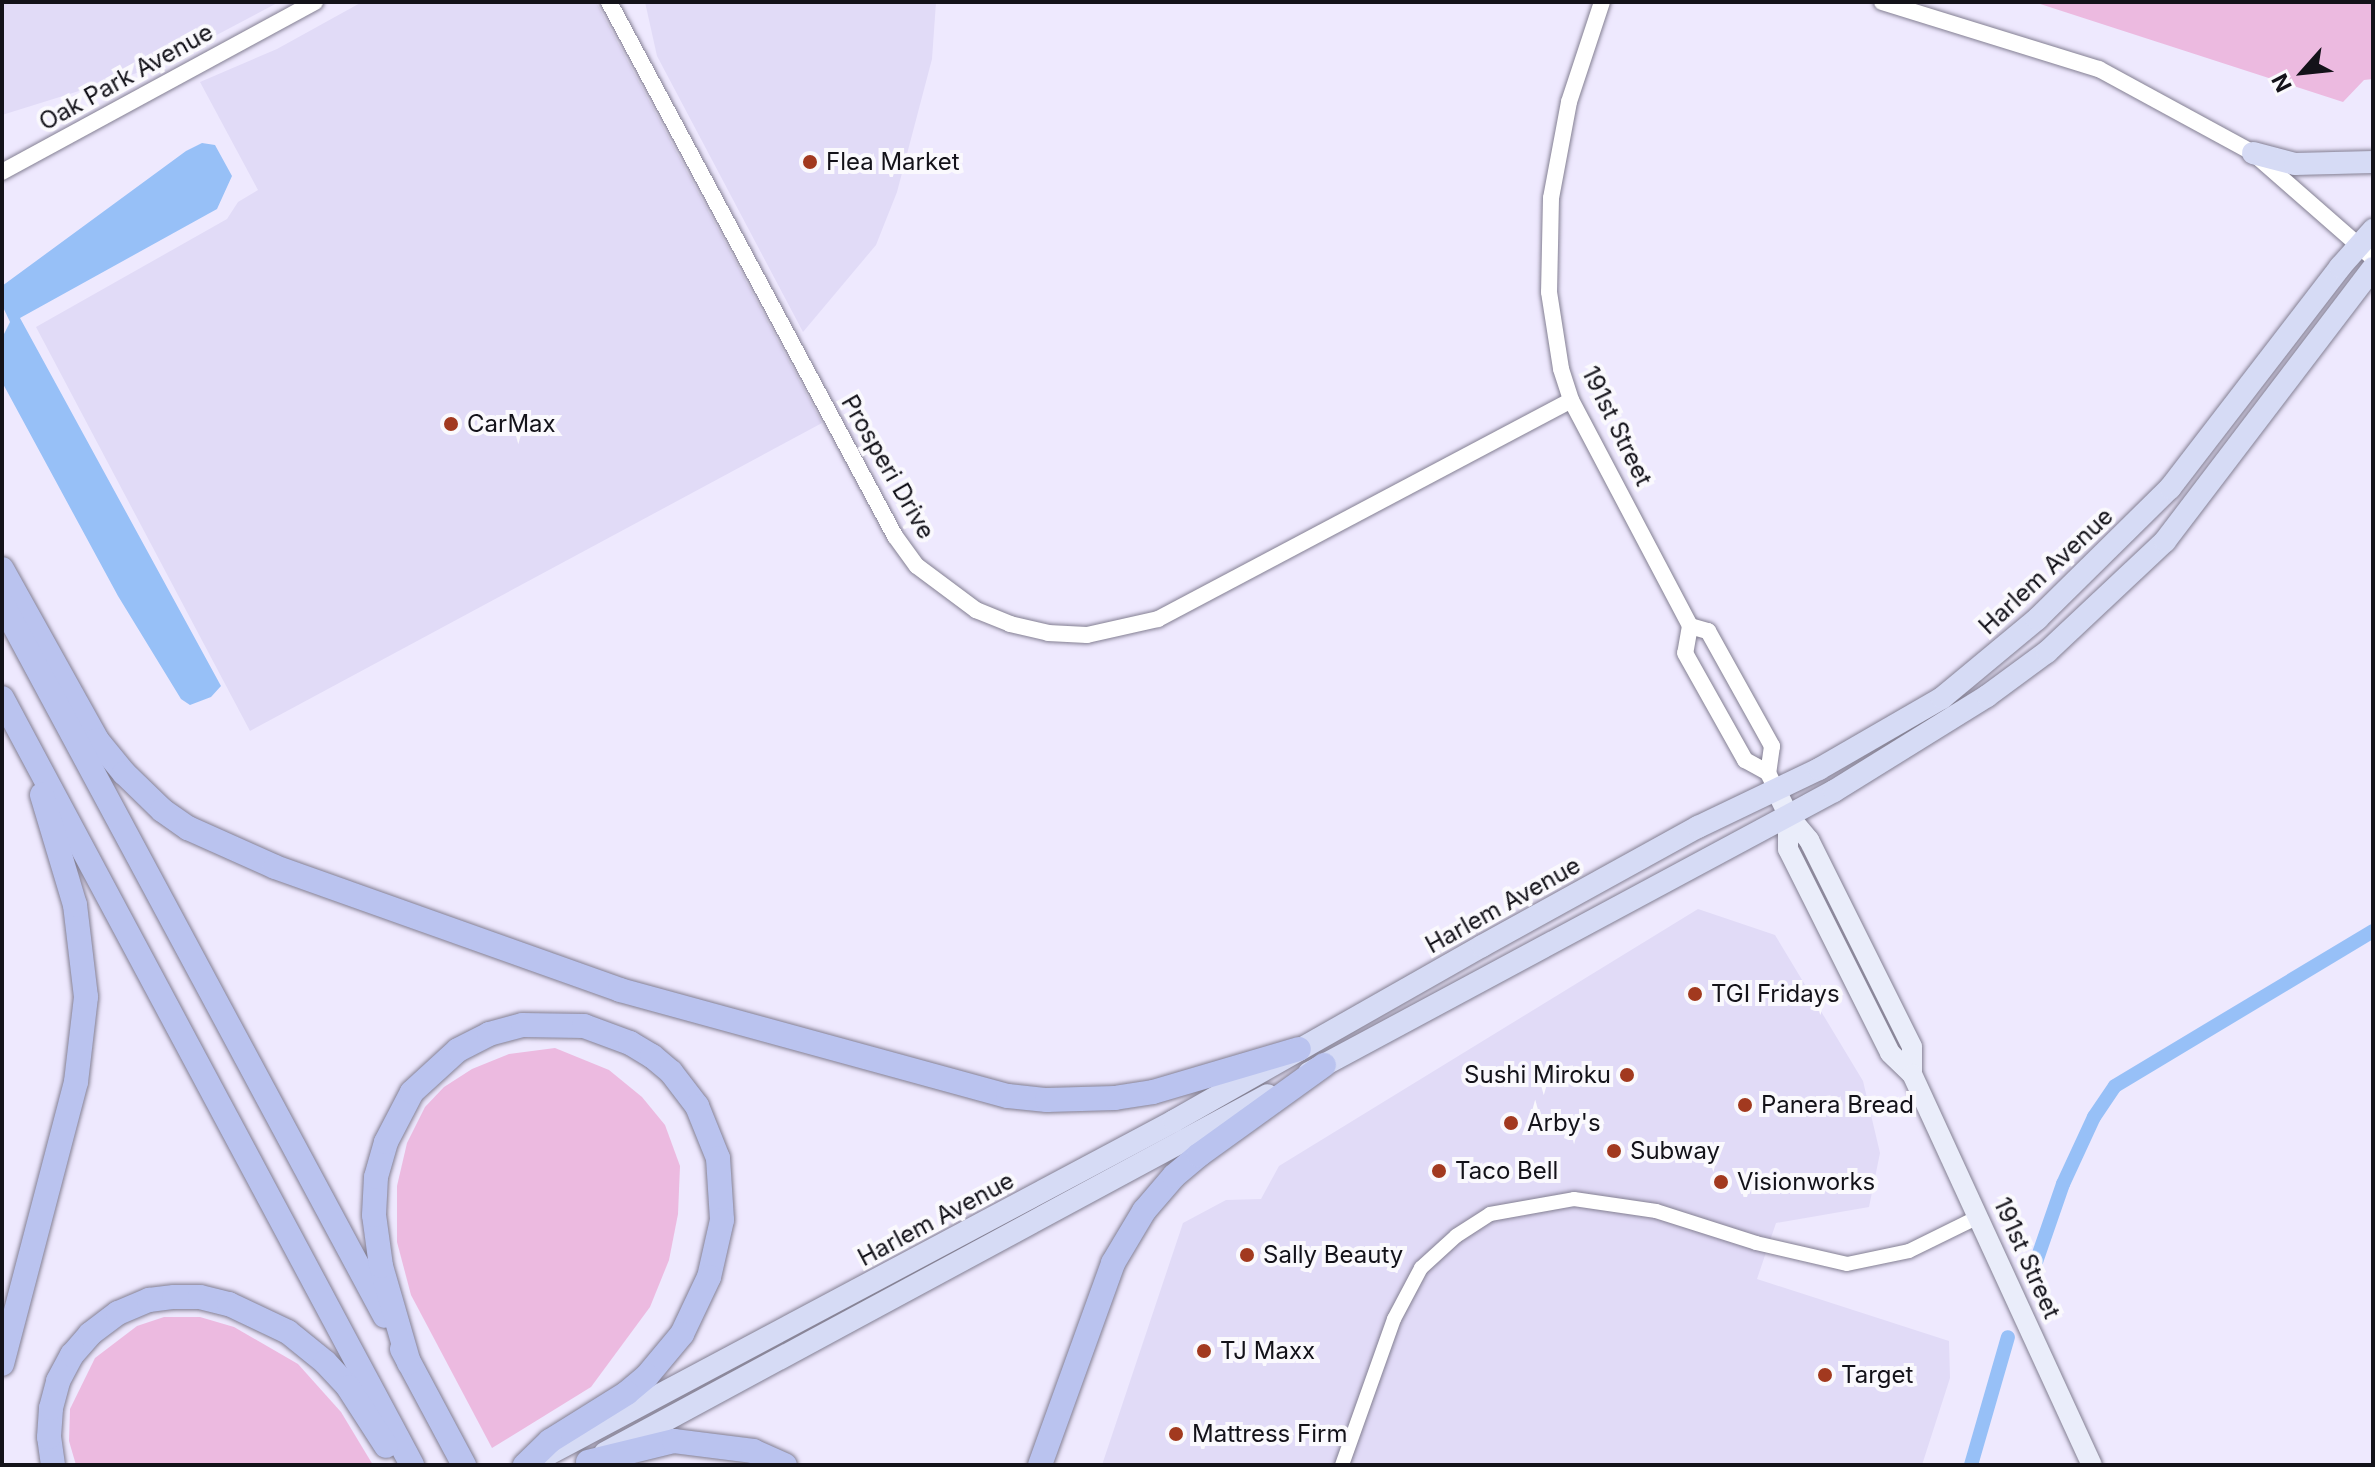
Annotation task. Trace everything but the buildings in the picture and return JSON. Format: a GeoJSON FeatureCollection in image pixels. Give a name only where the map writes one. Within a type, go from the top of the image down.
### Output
{"type":"FeatureCollection","features":[{"type":"Feature","properties":{"kind":"highway"},"geometry":{"type":"LineString","coordinates":[[2,569],[97,740],[124,773],[162,810],[188,828],[275,867],[620,990],[1008,1096],[1084,1100],[1128,1096],[1299,1049]]}},
{"type":"Feature","properties":{"kind":"highway"},"geometry":{"type":"LineString","coordinates":[[2,603],[464,1465]]}},
{"type":"Feature","properties":{"kind":"highway"},"geometry":{"type":"LineString","coordinates":[[2,698],[412,1465]]}},
{"type":"Feature","properties":{"kind":"highway"},"geometry":{"type":"LineString","coordinates":[[2,1364],[76,1082],[86,997],[75,905],[31,754]]}},
{"type":"Feature","properties":{"kind":"highway"},"geometry":{"type":"LineString","coordinates":[[409,1363],[381,1266],[374,1215],[376,1177],[386,1142],[412,1092],[458,1050],[489,1034],[523,1025],[584,1026],[630,1043],[652,1056],[677,1080],[697,1106],[716,1150],[721,1178],[722,1220],[709,1277],[682,1334],[647,1376],[627,1393],[550,1441],[527,1465]]}},
{"type":"Feature","properties":{"kind":"highway"},"geometry":{"type":"LineString","coordinates":[[1040,1465],[1113,1263],[1144,1211],[1174,1176],[1199,1155],[1324,1065]]}},
{"type":"Feature","properties":{"kind":"highway"},"geometry":{"type":"LineString","coordinates":[[53,1465],[49,1437],[53,1394],[64,1368],[81,1344],[102,1323],[127,1309],[162,1298],[186,1296],[214,1299],[246,1310],[308,1346],[348,1387],[397,1465]]}},
{"type":"Feature","properties":{"kind":"highway"},"geometry":{"type":"LineString","coordinates":[[585,1464],[674,1441],[753,1451],[785,1465]]}},
{"type":"Feature","properties":{"kind":"main road"},"geometry":{"type":"LineString","coordinates":[[2253,153],[2295,164],[2373,162]]}},
{"type":"Feature","properties":{"kind":"main road","name":"Harlem Avenue"},"geometry":{"type":"LineString","coordinates":[[527,1465],[1174,1121],[1698,827],[1772,782],[1942,698],[2037,619],[2170,488],[2368,245]]}},
{"type":"Feature","properties":{"kind":"main road","name":"Harlem Avenue"},"geometry":{"type":"LineString","coordinates":[[585,1464],[1788,815],[1987,696],[2047,652],[2112,595],[2165,541],[2202,497],[2251,425],[2373,268]]}},
{"type":"Feature","properties":{"kind":"main road","name":"191st Street"},"geometry":{"type":"LineString","coordinates":[[1772,782],[1788,815],[1809,840],[1912,1047],[1912,1074],[2092,1465]]}},
{"type":"Feature","properties":{"kind":"street","name":"Oak Park Avenue"},"geometry":{"type":"LineString","coordinates":[[2,172],[315,2]]}},
{"type":"Feature","properties":{"kind":"street","name":"Prosperi Drive"},"geometry":{"type":"LineString","coordinates":[[609,2],[895,536],[917,566],[945,590],[987,615],[1048,633],[1087,635],[1158,619],[1571,400]]}},
{"type":"Feature","properties":{"kind":"street","name":"191st Street"},"geometry":{"type":"LineString","coordinates":[[1602,2],[1562,131],[1550,210],[1549,292],[1561,369],[1571,400],[1690,626],[1685,653],[1745,760],[1772,782]]}},
{"type":"Feature","properties":{"kind":"street"},"geometry":{"type":"LineString","coordinates":[[1882,2],[2099,69],[2253,153],[2368,245]]}},
{"type":"Feature","properties":{"kind":"street","name":"191st Street"},"geometry":{"type":"LineString","coordinates":[[1690,626],[1708,631],[1772,746],[1772,782]]}},
{"type":"Feature","properties":{"kind":"street"},"geometry":{"type":"LineString","coordinates":[[1342,1465],[1394,1319],[1421,1268],[1456,1236],[1490,1214],[1574,1199],[1656,1211],[1756,1243],[1847,1264],[1909,1251],[1980,1216]]}},
{"type":"Feature","properties":{"kind":"shaded area"},"geometry":{"type":"Polygon","coordinates":[[[2,2],[279,2],[156,67],[2,115],[2,2]]]}},
{"type":"Feature","properties":{"kind":"shaded area"},"geometry":{"type":"Polygon","coordinates":[[[362,2],[596,2],[822,423],[250,731],[36,327],[227,219],[238,202],[258,190],[200,82],[277,49],[362,2]]]}},
{"type":"Feature","properties":{"kind":"shaded area","name":"Flea Market"},"geometry":{"type":"Polygon","coordinates":[[[645,2],[936,2],[932,59],[897,192],[876,245],[803,332],[657,56],[645,2]]]}},
{"type":"Feature","properties":{"kind":"shaded area"},"geometry":{"type":"Polygon","coordinates":[[[2034,2],[2373,2],[2373,79],[2364,80],[2343,102],[2034,2]]]}},
{"type":"Feature","properties":{"kind":"shaded area"},"geometry":{"type":"Polygon","coordinates":[[[1698,909],[1775,935],[1863,1081],[1880,1153],[1869,1207],[1776,1223],[1757,1279],[1949,1341],[1950,1378],[1922,1465],[1102,1465],[1183,1223],[1226,1200],[1261,1199],[1279,1166],[1698,909]]]}},
{"type":"Feature","properties":{"kind":"shaded area"},"geometry":{"type":"Polygon","coordinates":[[[555,1048],[609,1070],[642,1097],[665,1125],[680,1166],[678,1214],[669,1260],[650,1307],[591,1387],[492,1448],[411,1295],[397,1242],[397,1186],[407,1143],[425,1107],[444,1087],[472,1069],[509,1054],[555,1048]]]}},
{"type":"Feature","properties":{"kind":"shaded area"},"geometry":{"type":"Polygon","coordinates":[[[164,1317],[200,1317],[234,1327],[298,1364],[341,1412],[373,1465],[76,1465],[69,1441],[70,1409],[95,1358],[137,1326],[164,1317]]]}},
{"type":"Feature","properties":{"kind":"water"},"geometry":{"type":"Polygon","coordinates":[[[202,143],[215,145],[232,176],[217,209],[20,318],[221,686],[211,697],[190,705],[181,699],[118,596],[2,382],[2,338],[10,322],[2,305],[2,286],[186,151],[202,143]]]}},
{"type":"Feature","properties":{"kind":"waterway"},"geometry":{"type":"LineString","coordinates":[[2036,1262],[2063,1184],[2094,1117],[2115,1086],[2373,931]]}},
{"type":"Feature","properties":{"kind":"waterway"},"geometry":{"type":"LineString","coordinates":[[1971,1465],[2008,1337]]}},
{"type":"Feature","properties":{"kind":"place","name":"Flea Market"},"geometry":{"type":"Point","coordinates":[810,162]}},
{"type":"Feature","properties":{"kind":"place","name":"CarMax"},"geometry":{"type":"Point","coordinates":[451,424]}},
{"type":"Feature","properties":{"kind":"place","name":"TGI Fridays"},"geometry":{"type":"Point","coordinates":[1695,994]}},
{"type":"Feature","properties":{"kind":"place","name":"Sushi Miroku"},"geometry":{"type":"Point","coordinates":[1627,1075]}},
{"type":"Feature","properties":{"kind":"place","name":"Panera Bread"},"geometry":{"type":"Point","coordinates":[1745,1105]}},
{"type":"Feature","properties":{"kind":"place","name":"Arby's"},"geometry":{"type":"Point","coordinates":[1511,1123]}},
{"type":"Feature","properties":{"kind":"place","name":"Subway"},"geometry":{"type":"Point","coordinates":[1614,1151]}},
{"type":"Feature","properties":{"kind":"place","name":"Taco Bell"},"geometry":{"type":"Point","coordinates":[1439,1171]}},
{"type":"Feature","properties":{"kind":"place","name":"Visionworks"},"geometry":{"type":"Point","coordinates":[1721,1182]}},
{"type":"Feature","properties":{"kind":"place","name":"Sally Beauty"},"geometry":{"type":"Point","coordinates":[1247,1255]}},
{"type":"Feature","properties":{"kind":"place","name":"TJ Maxx"},"geometry":{"type":"Point","coordinates":[1204,1351]}},
{"type":"Feature","properties":{"kind":"place","name":"Target"},"geometry":{"type":"Point","coordinates":[1825,1375]}},
{"type":"Feature","properties":{"kind":"place","name":"Mattress Firm"},"geometry":{"type":"Point","coordinates":[1176,1434]}}]}
